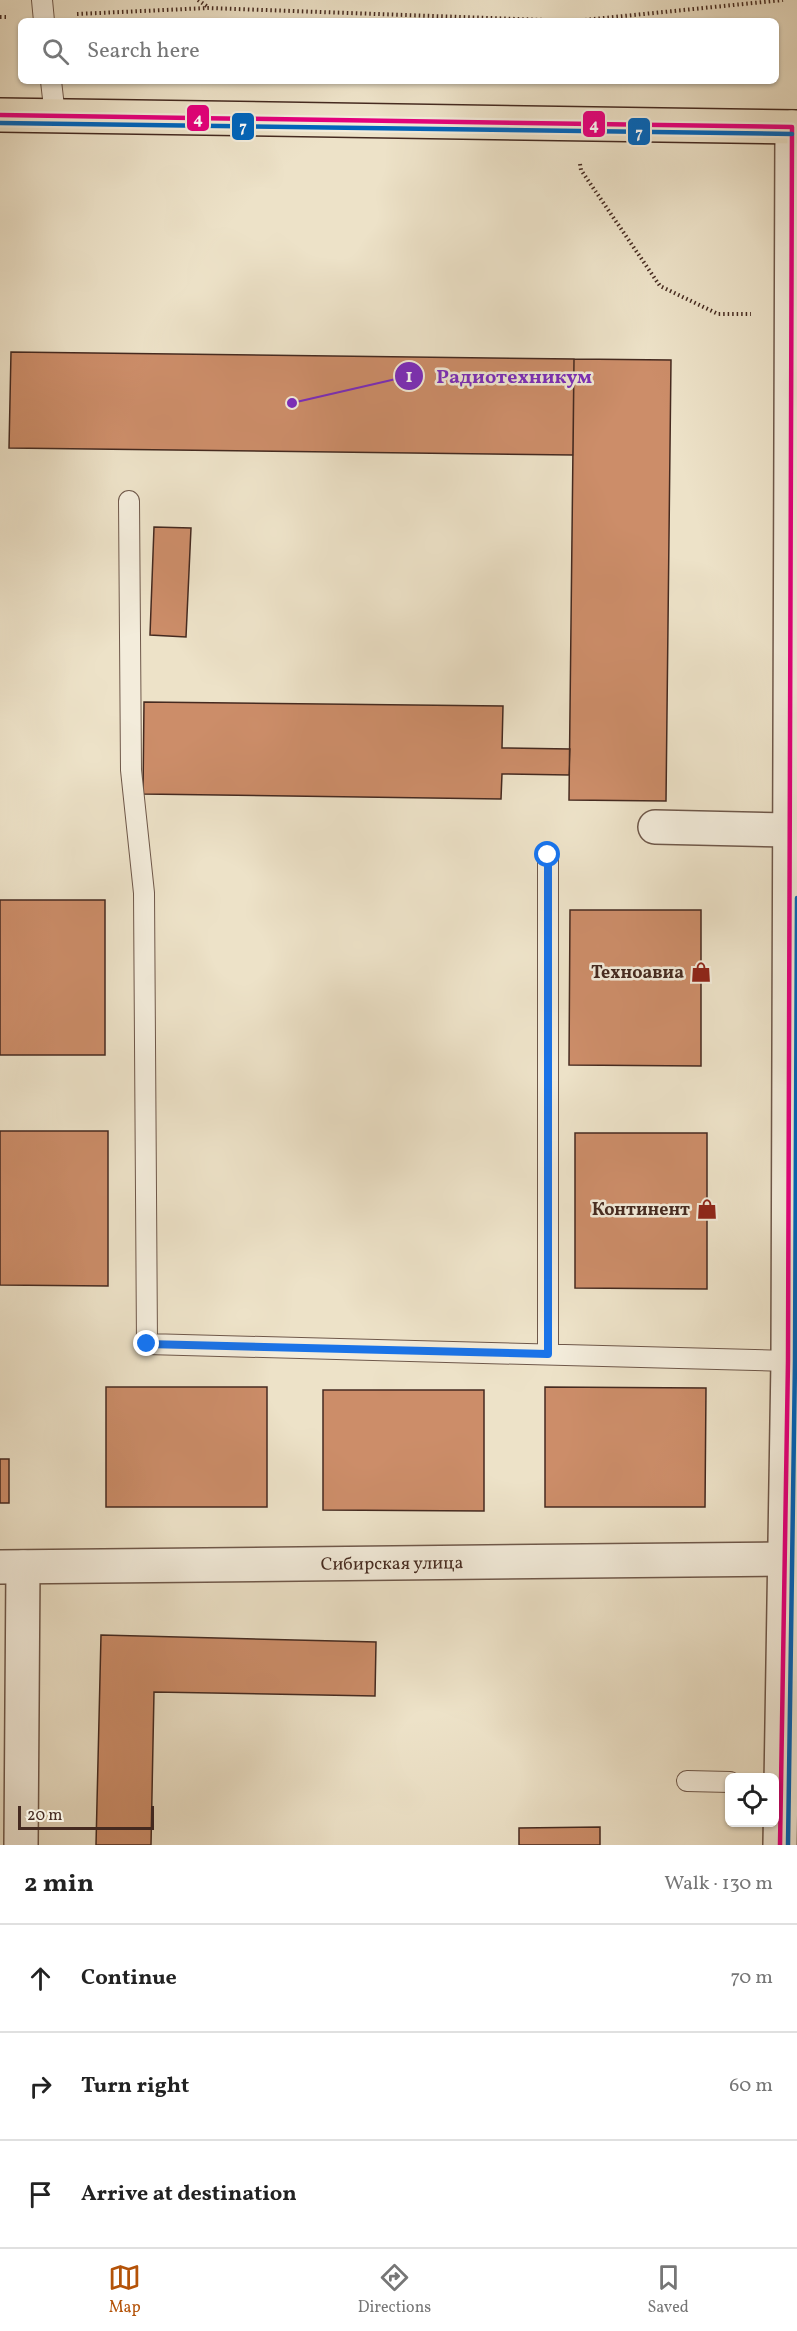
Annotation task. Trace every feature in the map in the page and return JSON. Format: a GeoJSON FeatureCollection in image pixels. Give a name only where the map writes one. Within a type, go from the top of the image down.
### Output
{"type":"FeatureCollection","features":[{"type":"Feature","properties":{"kind":"main road"},"geometry":{"type":"LineString","coordinates":[[0,115],[794,127]]}},
{"type":"Feature","properties":{"kind":"street"},"geometry":{"type":"LineString","coordinates":[[778,1773],[783,1560],[792,1360],[789,830],[794,127]]}},
{"type":"Feature","properties":{"kind":"street"},"geometry":{"type":"LineString","coordinates":[[655,827],[789,830]]}},
{"type":"Feature","properties":{"kind":"street","name":"Сибирская улица"},"geometry":{"type":"LineString","coordinates":[[11,1567],[783,1560]]}},
{"type":"Feature","properties":{"kind":"street"},"geometry":{"type":"LineString","coordinates":[[11,1567],[21,1845]]}},
{"type":"Feature","properties":{"kind":"street"},"geometry":{"type":"LineString","coordinates":[[779,1814],[780,1845]]}},
{"type":"Feature","properties":{"kind":"lane"},"geometry":{"type":"LineString","coordinates":[[51,84],[55,116]]}},
{"type":"Feature","properties":{"kind":"lane"},"geometry":{"type":"LineString","coordinates":[[129,501],[131,770],[144,893],[147,1344],[792,1360]]}},
{"type":"Feature","properties":{"kind":"lane"},"geometry":{"type":"LineString","coordinates":[[548,855],[548,1354]]}},
{"type":"Feature","properties":{"kind":"lane"},"geometry":{"type":"LineString","coordinates":[[687,1781],[725,1782]]}},
{"type":"Feature","properties":{"kind":"path"},"geometry":{"type":"LineString","coordinates":[[198,0],[208,8]]}},
{"type":"Feature","properties":{"kind":"path"},"geometry":{"type":"LineString","coordinates":[[604,18],[783,0]]}},
{"type":"Feature","properties":{"kind":"path"},"geometry":{"type":"LineString","coordinates":[[0,17],[43,12],[208,8],[490,18]]}},
{"type":"Feature","properties":{"kind":"path"},"geometry":{"type":"LineString","coordinates":[[580,170],[660,286],[718,314],[791,315]]}},
{"type":"Feature","properties":{"kind":"building"},"geometry":{"type":"Polygon","coordinates":[[[11,352],[574,359],[573,455],[9,448],[11,352]]]}},
{"type":"Feature","properties":{"kind":"building"},"geometry":{"type":"Polygon","coordinates":[[[574,359],[671,360],[666,801],[569,800],[574,359]]]}},
{"type":"Feature","properties":{"kind":"building"},"geometry":{"type":"Polygon","coordinates":[[[154,527],[191,528],[186,637],[150,635],[154,527]]]}},
{"type":"Feature","properties":{"kind":"building"},"geometry":{"type":"Polygon","coordinates":[[[144,702],[503,706],[502,748],[570,749],[569,775],[502,774],[501,799],[143,794],[144,702]]]}},
{"type":"Feature","properties":{"kind":"building"},"geometry":{"type":"Polygon","coordinates":[[[0,900],[105,900],[105,1055],[0,1055],[0,900]]]}},
{"type":"Feature","properties":{"kind":"building"},"geometry":{"type":"Polygon","coordinates":[[[570,910],[701,910],[701,1066],[569,1065],[570,910]]]}},
{"type":"Feature","properties":{"kind":"building"},"geometry":{"type":"Polygon","coordinates":[[[0,1131],[108,1131],[108,1286],[0,1285],[0,1131]]]}},
{"type":"Feature","properties":{"kind":"building"},"geometry":{"type":"Polygon","coordinates":[[[575,1133],[707,1133],[707,1289],[575,1288],[575,1133]]]}},
{"type":"Feature","properties":{"kind":"building"},"geometry":{"type":"Polygon","coordinates":[[[106,1387],[267,1387],[267,1507],[106,1507],[106,1387]]]}},
{"type":"Feature","properties":{"kind":"building"},"geometry":{"type":"Polygon","coordinates":[[[545,1387],[706,1388],[705,1507],[545,1507],[545,1387]]]}},
{"type":"Feature","properties":{"kind":"building"},"geometry":{"type":"Polygon","coordinates":[[[323,1390],[484,1390],[484,1511],[323,1510],[323,1390]]]}},
{"type":"Feature","properties":{"kind":"building"},"geometry":{"type":"Polygon","coordinates":[[[0,1459],[9,1459],[9,1503],[0,1503],[0,1459]]]}},
{"type":"Feature","properties":{"kind":"building"},"geometry":{"type":"Polygon","coordinates":[[[101,1635],[376,1642],[375,1696],[154,1692],[151,1845],[96,1845],[101,1635]]]}},
{"type":"Feature","properties":{"kind":"building"},"geometry":{"type":"Polygon","coordinates":[[[600,1827],[600,1845],[519,1845],[519,1828],[600,1827]]]}},
{"type":"Feature","properties":{"kind":"transit line","name":"4"},"geometry":{"type":"LineString","coordinates":[[0,115],[792,127]]}},
{"type":"Feature","properties":{"kind":"transit line","name":"7"},"geometry":{"type":"LineString","coordinates":[[0,123],[792,134]]}},
{"type":"Feature","properties":{"kind":"transit line","name":"4"},"geometry":{"type":"LineString","coordinates":[[780,1845],[788,1361],[792,127]]}},
{"type":"Feature","properties":{"kind":"transit line","name":"7"},"geometry":{"type":"LineString","coordinates":[[788,1845],[795,1361],[797,898]]}},
{"type":"Feature","properties":{"kind":"place","name":"Радиотехникум"},"geometry":{"type":"Point","coordinates":[292,403]}},
{"type":"Feature","properties":{"kind":"place","name":"Техноавиа"},"geometry":{"type":"Point","coordinates":[701,972]}},
{"type":"Feature","properties":{"kind":"place","name":"Континент"},"geometry":{"type":"Point","coordinates":[707,1209]}},
{"type":"Feature","properties":{"kind":"route"},"geometry":{"type":"LineString","coordinates":[[147,1344],[548,1354],[548,855]]}}]}
